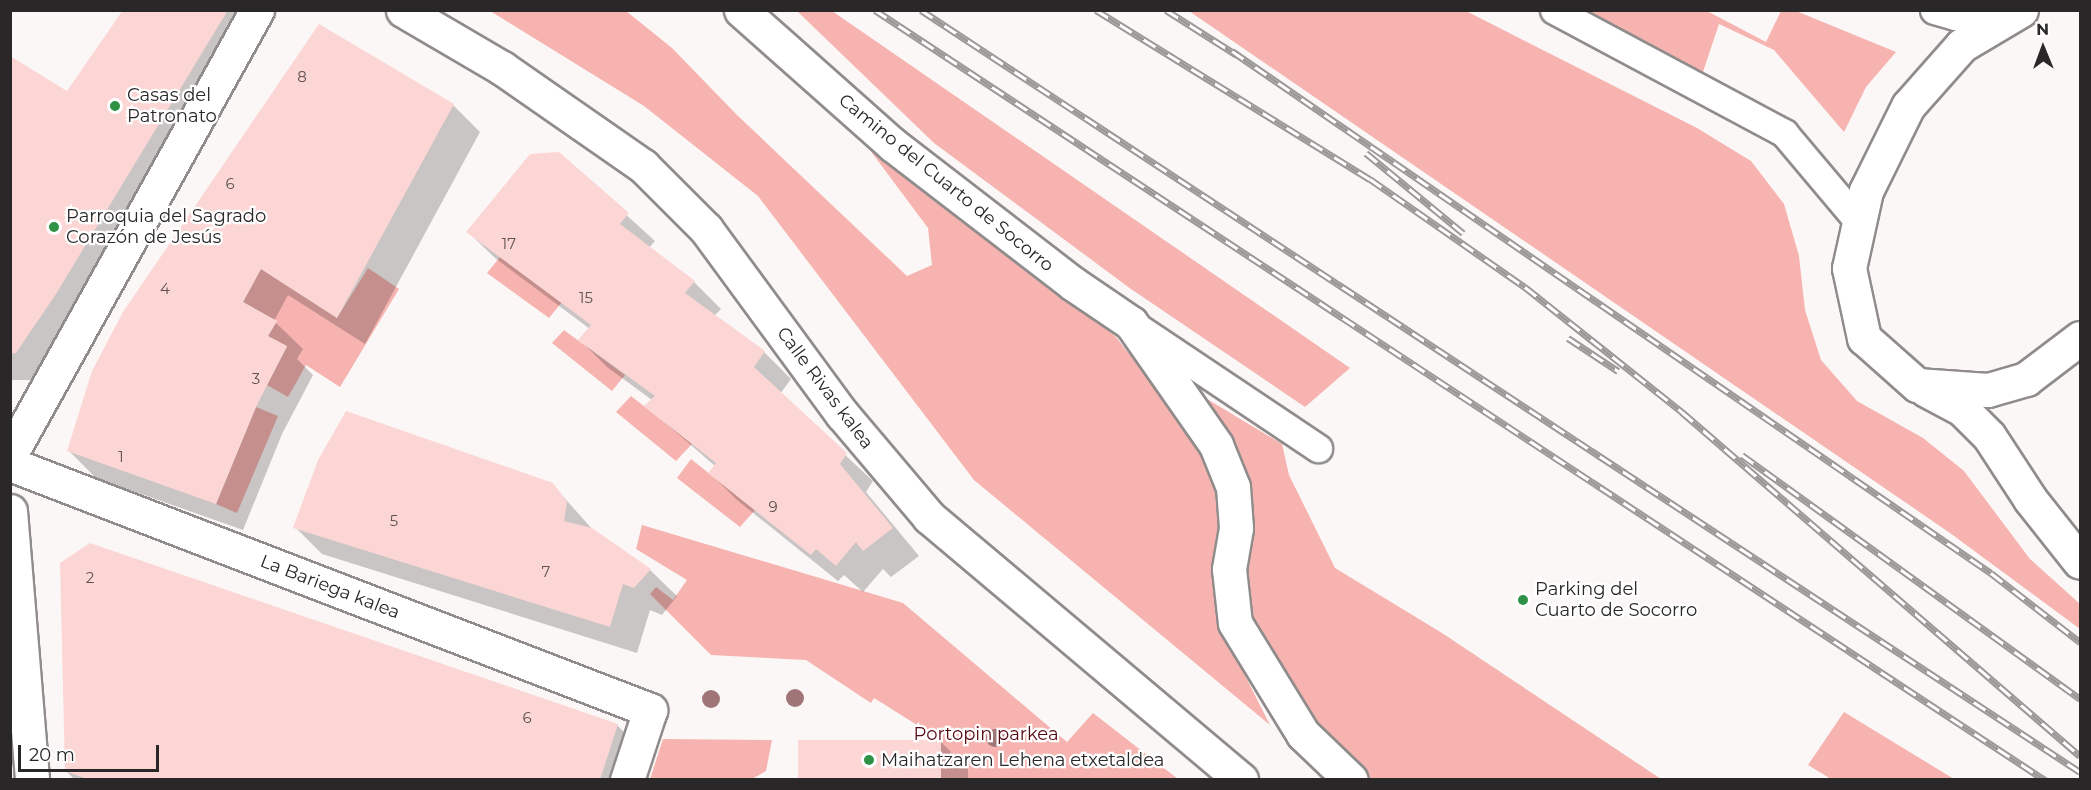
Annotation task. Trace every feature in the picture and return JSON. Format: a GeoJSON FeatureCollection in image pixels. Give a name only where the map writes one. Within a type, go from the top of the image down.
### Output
{"type":"FeatureCollection","features":[{"type":"Feature","properties":{"kind":"street"},"geometry":{"type":"LineString","coordinates":[[10,455],[257,10]]}},
{"type":"Feature","properties":{"kind":"street","name":"Calle Rivas kalea"},"geometry":{"type":"LineString","coordinates":[[403,10],[502,68],[643,166],[706,229],[842,414],[929,517],[1240,780]]}},
{"type":"Feature","properties":{"kind":"street","name":"Camino del Cuarto de Socorro"},"geometry":{"type":"LineString","coordinates":[[741,10],[893,145],[1072,283],[1131,323]]}},
{"type":"Feature","properties":{"kind":"street"},"geometry":{"type":"LineString","coordinates":[[2020,11],[1962,45],[1908,106],[1866,191],[1849,268],[1864,338],[1917,386],[1962,409],[1989,436],[2030,499],[2080,562]]}},
{"type":"Feature","properties":{"kind":"street"},"geometry":{"type":"LineString","coordinates":[[1131,323],[1216,445],[1233,487],[1236,528],[1229,569],[1235,623],[1303,734],[1351,780]]}},
{"type":"Feature","properties":{"kind":"street"},"geometry":{"type":"LineString","coordinates":[[1917,386],[1988,390],[2026,379],[2080,338]]}},
{"type":"Feature","properties":{"kind":"street","name":"La Bariega kalea"},"geometry":{"type":"LineString","coordinates":[[10,464],[650,710],[627,780]]}},
{"type":"Feature","properties":{"kind":"street"},"geometry":{"type":"LineString","coordinates":[[10,511],[32,780]]}},
{"type":"Feature","properties":{"kind":"lane"},"geometry":{"type":"LineString","coordinates":[[1554,10],[1784,133],[1859,222]]}},
{"type":"Feature","properties":{"kind":"lane"},"geometry":{"type":"LineString","coordinates":[[1934,10],[1954,16],[2020,11]]}},
{"type":"Feature","properties":{"kind":"lane"},"geometry":{"type":"LineString","coordinates":[[1131,323],[1318,448]]}},
{"type":"Feature","properties":{"kind":"green space"},"geometry":{"type":"Polygon","coordinates":[[[490,11],[626,11],[672,48],[737,115],[907,276],[932,265],[928,228],[846,118],[1116,337],[1199,444],[1220,502],[1216,597],[1223,632],[1270,725],[974,480],[758,196],[644,106],[490,11]]]}},
{"type":"Feature","properties":{"kind":"green space"},"geometry":{"type":"Polygon","coordinates":[[[797,11],[832,11],[1350,368],[1305,407],[1131,289],[934,143],[797,11]]]}},
{"type":"Feature","properties":{"kind":"green space"},"geometry":{"type":"Polygon","coordinates":[[[1189,11],[1466,11],[1697,128],[1751,161],[1784,204],[1799,256],[1805,310],[1821,360],[1857,401],[1923,438],[1964,471],[2030,559],[2080,604],[2080,629],[1950,533],[1189,11]]]}},
{"type":"Feature","properties":{"kind":"green space"},"geometry":{"type":"Polygon","coordinates":[[[1580,11],[1707,11],[1766,42],[1781,11],[1796,11],[1896,52],[1866,87],[1844,132],[1774,50],[1719,24],[1702,75],[1580,11]]]}},
{"type":"Feature","properties":{"kind":"green space"},"geometry":{"type":"Polygon","coordinates":[[[500,257],[562,302],[549,318],[487,273],[500,257]]]}},
{"type":"Feature","properties":{"kind":"green space"},"geometry":{"type":"Polygon","coordinates":[[[368,268],[399,289],[340,387],[306,365],[288,397],[267,385],[287,347],[268,336],[277,321],[243,302],[261,269],[337,318],[368,268]]]}},
{"type":"Feature","properties":{"kind":"green space"},"geometry":{"type":"Polygon","coordinates":[[[564,330],[625,375],[612,391],[552,343],[564,330]]]}},
{"type":"Feature","properties":{"kind":"green space"},"geometry":{"type":"Polygon","coordinates":[[[631,396],[692,444],[676,461],[616,412],[631,396]]]}},
{"type":"Feature","properties":{"kind":"green space"},"geometry":{"type":"Polygon","coordinates":[[[1207,399],[1282,444],[1289,475],[1335,568],[1442,633],[1661,779],[1371,779],[1317,729],[1261,635],[1243,590],[1253,529],[1249,481],[1235,442],[1207,399]]]}},
{"type":"Feature","properties":{"kind":"green space"},"geometry":{"type":"Polygon","coordinates":[[[256,407],[278,416],[237,513],[216,504],[256,407]]]}},
{"type":"Feature","properties":{"kind":"green space"},"geometry":{"type":"Polygon","coordinates":[[[691,459],[755,510],[740,527],[677,478],[691,459]]]}},
{"type":"Feature","properties":{"kind":"green space","name":"Portopin parkea"},"geometry":{"type":"Polygon","coordinates":[[[642,525],[903,603],[1067,742],[1093,713],[1178,779],[941,779],[941,740],[874,698],[871,703],[806,660],[711,655],[650,594],[656,587],[673,600],[687,580],[636,549],[642,525]]]}},
{"type":"Feature","properties":{"kind":"green space"},"geometry":{"type":"Polygon","coordinates":[[[1844,712],[1954,779],[1831,779],[1808,765],[1844,712]]]}},
{"type":"Feature","properties":{"kind":"green space"},"geometry":{"type":"Polygon","coordinates":[[[663,739],[772,740],[766,771],[752,779],[650,779],[663,739]]]}},
{"type":"Feature","properties":{"kind":"building"},"geometry":{"type":"Polygon","coordinates":[[[123,10],[228,10],[56,294],[16,353],[10,354],[10,56],[67,91],[123,10]]]}},
{"type":"Feature","properties":{"kind":"building"},"geometry":{"type":"Polygon","coordinates":[[[319,24],[454,104],[337,318],[261,269],[243,302],[277,321],[268,336],[287,346],[256,407],[216,504],[67,451],[92,371],[123,312],[319,24]]]}},
{"type":"Feature","properties":{"kind":"building"},"geometry":{"type":"Polygon","coordinates":[[[559,152],[629,213],[620,224],[695,281],[685,293],[765,351],[754,367],[847,453],[840,464],[893,528],[863,551],[856,542],[836,566],[816,549],[811,555],[708,473],[716,463],[644,406],[655,396],[578,340],[591,325],[466,232],[530,154],[559,152]]]}},
{"type":"Feature","properties":{"kind":"building"},"geometry":{"type":"Polygon","coordinates":[[[346,411],[553,483],[567,502],[564,521],[592,528],[651,569],[634,588],[623,584],[610,627],[293,528],[318,460],[346,411]]]}},
{"type":"Feature","properties":{"kind":"building"},"geometry":{"type":"Polygon","coordinates":[[[90,543],[618,724],[600,780],[90,780],[65,771],[60,563],[90,543]]]}},
{"type":"Feature","properties":{"kind":"building","name":"Maihatzaren Lehena etxetaldea"},"geometry":{"type":"Polygon","coordinates":[[[798,740],[941,740],[941,780],[798,780],[798,740]]]}},
{"type":"Feature","properties":{"kind":"railway"},"geometry":{"type":"LineString","coordinates":[[875,10],[2045,780]]}},
{"type":"Feature","properties":{"kind":"railway"},"geometry":{"type":"LineString","coordinates":[[921,10],[2080,772]]}},
{"type":"Feature","properties":{"kind":"railway"},"geometry":{"type":"LineString","coordinates":[[1096,10],[1370,179],[1525,287],[1682,412],[2080,756]]}},
{"type":"Feature","properties":{"kind":"railway"},"geometry":{"type":"LineString","coordinates":[[1166,10],[1237,55]]}},
{"type":"Feature","properties":{"kind":"railway"},"geometry":{"type":"LineString","coordinates":[[1232,51],[1991,573],[2080,642]]}},
{"type":"Feature","properties":{"kind":"railway"},"geometry":{"type":"LineString","coordinates":[[1366,153],[1463,233]]}},
{"type":"Feature","properties":{"kind":"railway"},"geometry":{"type":"LineString","coordinates":[[1568,338],[1618,371]]}},
{"type":"Feature","properties":{"kind":"railway"},"geometry":{"type":"LineString","coordinates":[[1742,455],[2080,699]]}},
{"type":"Feature","properties":{"kind":"place","name":"Casas del Patronato"},"geometry":{"type":"Point","coordinates":[115,106]}},
{"type":"Feature","properties":{"kind":"place","name":"Parroquia del Sagrado Corazón de Jesús"},"geometry":{"type":"Point","coordinates":[54,227]}},
{"type":"Feature","properties":{"kind":"place","name":"Parking del Cuarto de Socorro"},"geometry":{"type":"Point","coordinates":[1523,600]}},
{"type":"Feature","properties":{"kind":"place","name":"Maihatzaren Lehena etxetaldea"},"geometry":{"type":"Point","coordinates":[869,760]}}]}
